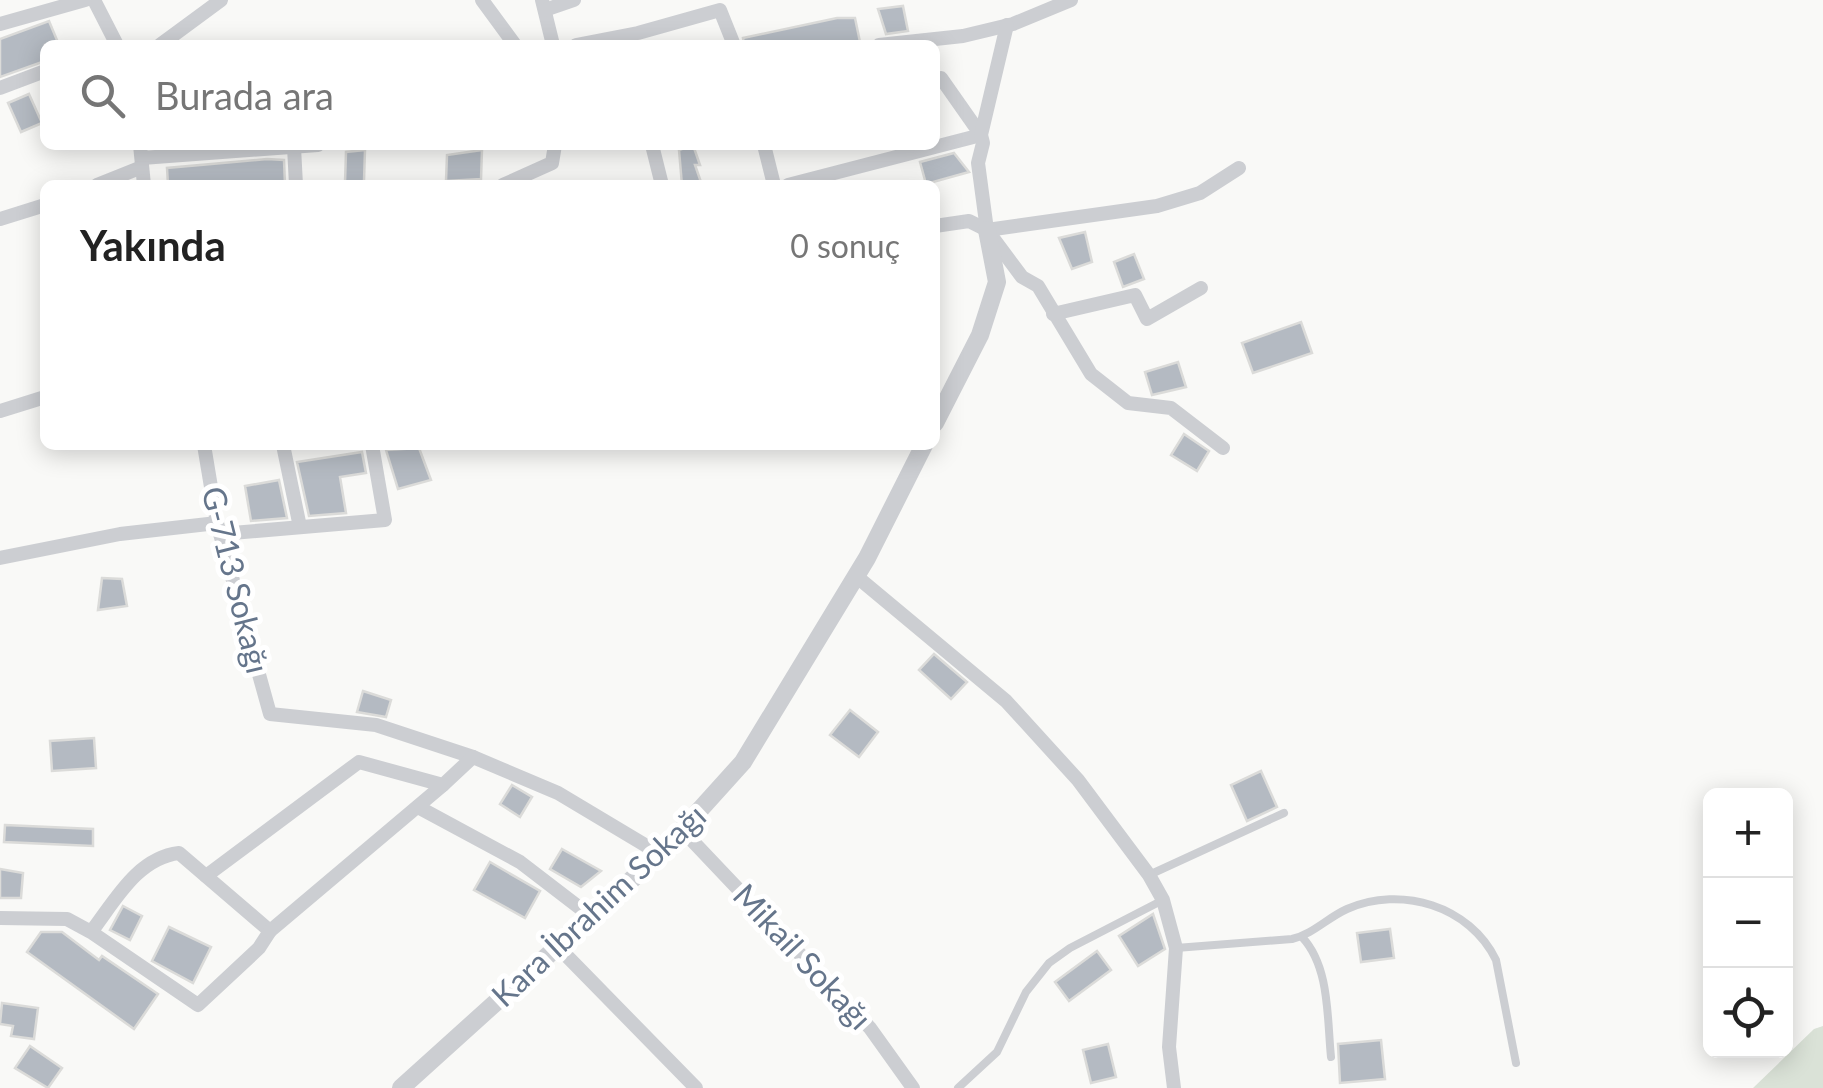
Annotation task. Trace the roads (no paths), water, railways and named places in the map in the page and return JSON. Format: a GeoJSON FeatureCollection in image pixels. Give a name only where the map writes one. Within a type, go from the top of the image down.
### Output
{"type":"FeatureCollection","features":[{"type":"Feature","properties":{"kind":"street"},"geometry":{"type":"LineString","coordinates":[[0,24],[84,0]]}},
{"type":"Feature","properties":{"kind":"street"},"geometry":{"type":"LineString","coordinates":[[94,0],[109,40]]}},
{"type":"Feature","properties":{"kind":"street"},"geometry":{"type":"LineString","coordinates":[[167,40],[222,0]]}},
{"type":"Feature","properties":{"kind":"street"},"geometry":{"type":"LineString","coordinates":[[482,0],[511,40]]}},
{"type":"Feature","properties":{"kind":"street"},"geometry":{"type":"LineString","coordinates":[[553,40],[543,5],[574,0]]}},
{"type":"Feature","properties":{"kind":"street"},"geometry":{"type":"LineString","coordinates":[[926,40],[1007,25],[1071,0]]}},
{"type":"Feature","properties":{"kind":"street"},"geometry":{"type":"LineString","coordinates":[[604,40],[638,34],[718,5],[732,40]]}},
{"type":"Feature","properties":{"kind":"street"},"geometry":{"type":"LineString","coordinates":[[980,135],[1007,25]]}},
{"type":"Feature","properties":{"kind":"street"},"geometry":{"type":"LineString","coordinates":[[0,88],[40,74]]}},
{"type":"Feature","properties":{"kind":"street"},"geometry":{"type":"LineString","coordinates":[[940,78],[983,144],[978,162],[997,282],[980,334],[940,414]]}},
{"type":"Feature","properties":{"kind":"street"},"geometry":{"type":"LineString","coordinates":[[940,145],[980,135]]}},
{"type":"Feature","properties":{"kind":"street"},"geometry":{"type":"LineString","coordinates":[[105,180],[141,157],[248,150]]}},
{"type":"Feature","properties":{"kind":"street"},"geometry":{"type":"LineString","coordinates":[[294,150],[296,180]]}},
{"type":"Feature","properties":{"kind":"street"},"geometry":{"type":"LineString","coordinates":[[515,180],[552,164],[554,150]]}},
{"type":"Feature","properties":{"kind":"street"},"geometry":{"type":"LineString","coordinates":[[653,150],[661,180]]}},
{"type":"Feature","properties":{"kind":"street"},"geometry":{"type":"LineString","coordinates":[[765,150],[773,180]]}},
{"type":"Feature","properties":{"kind":"street"},"geometry":{"type":"LineString","coordinates":[[807,180],[922,150]]}},
{"type":"Feature","properties":{"kind":"street"},"geometry":{"type":"LineString","coordinates":[[987,230],[1157,206],[1200,193],[1239,168]]}},
{"type":"Feature","properties":{"kind":"street"},"geometry":{"type":"LineString","coordinates":[[0,219],[40,207]]}},
{"type":"Feature","properties":{"kind":"street"},"geometry":{"type":"LineString","coordinates":[[940,225],[969,221],[987,230],[1022,277],[1038,286],[1091,374],[1128,404],[1171,408],[1223,448]]}},
{"type":"Feature","properties":{"kind":"street"},"geometry":{"type":"LineString","coordinates":[[1053,314],[1135,295],[1147,319],[1200,288]]}},
{"type":"Feature","properties":{"kind":"street"},"geometry":{"type":"LineString","coordinates":[[0,411],[40,399]]}},
{"type":"Feature","properties":{"kind":"street","name":"G-713 Sokağı"},"geometry":{"type":"LineString","coordinates":[[205,450],[219,528],[270,714],[376,725],[473,757]]}},
{"type":"Feature","properties":{"kind":"street"},"geometry":{"type":"LineString","coordinates":[[284,450],[300,527]]}},
{"type":"Feature","properties":{"kind":"street"},"geometry":{"type":"LineString","coordinates":[[0,558],[120,534],[385,520],[373,450]]}},
{"type":"Feature","properties":{"kind":"street","name":"Kara İbrahim Sokağı"},"geometry":{"type":"LineString","coordinates":[[401,1088],[684,832],[743,762],[856,576],[921,450]]}},
{"type":"Feature","properties":{"kind":"street"},"geometry":{"type":"LineString","coordinates":[[856,576],[1006,702],[1078,780],[1150,875],[1163,900],[1176,948],[1169,1047],[1174,1088]]}},
{"type":"Feature","properties":{"kind":"street"},"geometry":{"type":"LineString","coordinates":[[0,918],[67,919],[198,1006],[259,948],[270,931],[473,757],[558,793],[660,854]]}},
{"type":"Feature","properties":{"kind":"street"},"geometry":{"type":"LineString","coordinates":[[206,876],[359,762],[443,785]]}},
{"type":"Feature","properties":{"kind":"street"},"geometry":{"type":"LineString","coordinates":[[418,807],[520,862],[592,918]]}},
{"type":"Feature","properties":{"kind":"street","name":"Mikail Sokağı"},"geometry":{"type":"LineString","coordinates":[[684,832],[870,1028],[913,1088]]}},
{"type":"Feature","properties":{"kind":"street"},"geometry":{"type":"LineString","coordinates":[[91,932],[135,874],[164,855],[179,853],[270,931]]}},
{"type":"Feature","properties":{"kind":"street"},"geometry":{"type":"LineString","coordinates":[[559,948],[696,1088]]}},
{"type":"Feature","properties":{"kind":"lane"},"geometry":{"type":"LineString","coordinates":[[1150,875],[1284,813]]}},
{"type":"Feature","properties":{"kind":"lane"},"geometry":{"type":"LineString","coordinates":[[958,1088],[997,1052],[1026,992],[1049,963],[1163,900]]}},
{"type":"Feature","properties":{"kind":"lane"},"geometry":{"type":"LineString","coordinates":[[1176,948],[1302,936],[1346,910],[1381,900],[1414,900],[1455,914],[1491,950],[1516,1063]]}},
{"type":"Feature","properties":{"kind":"lane"},"geometry":{"type":"LineString","coordinates":[[1302,936],[1319,964],[1331,1058]]}}]}
